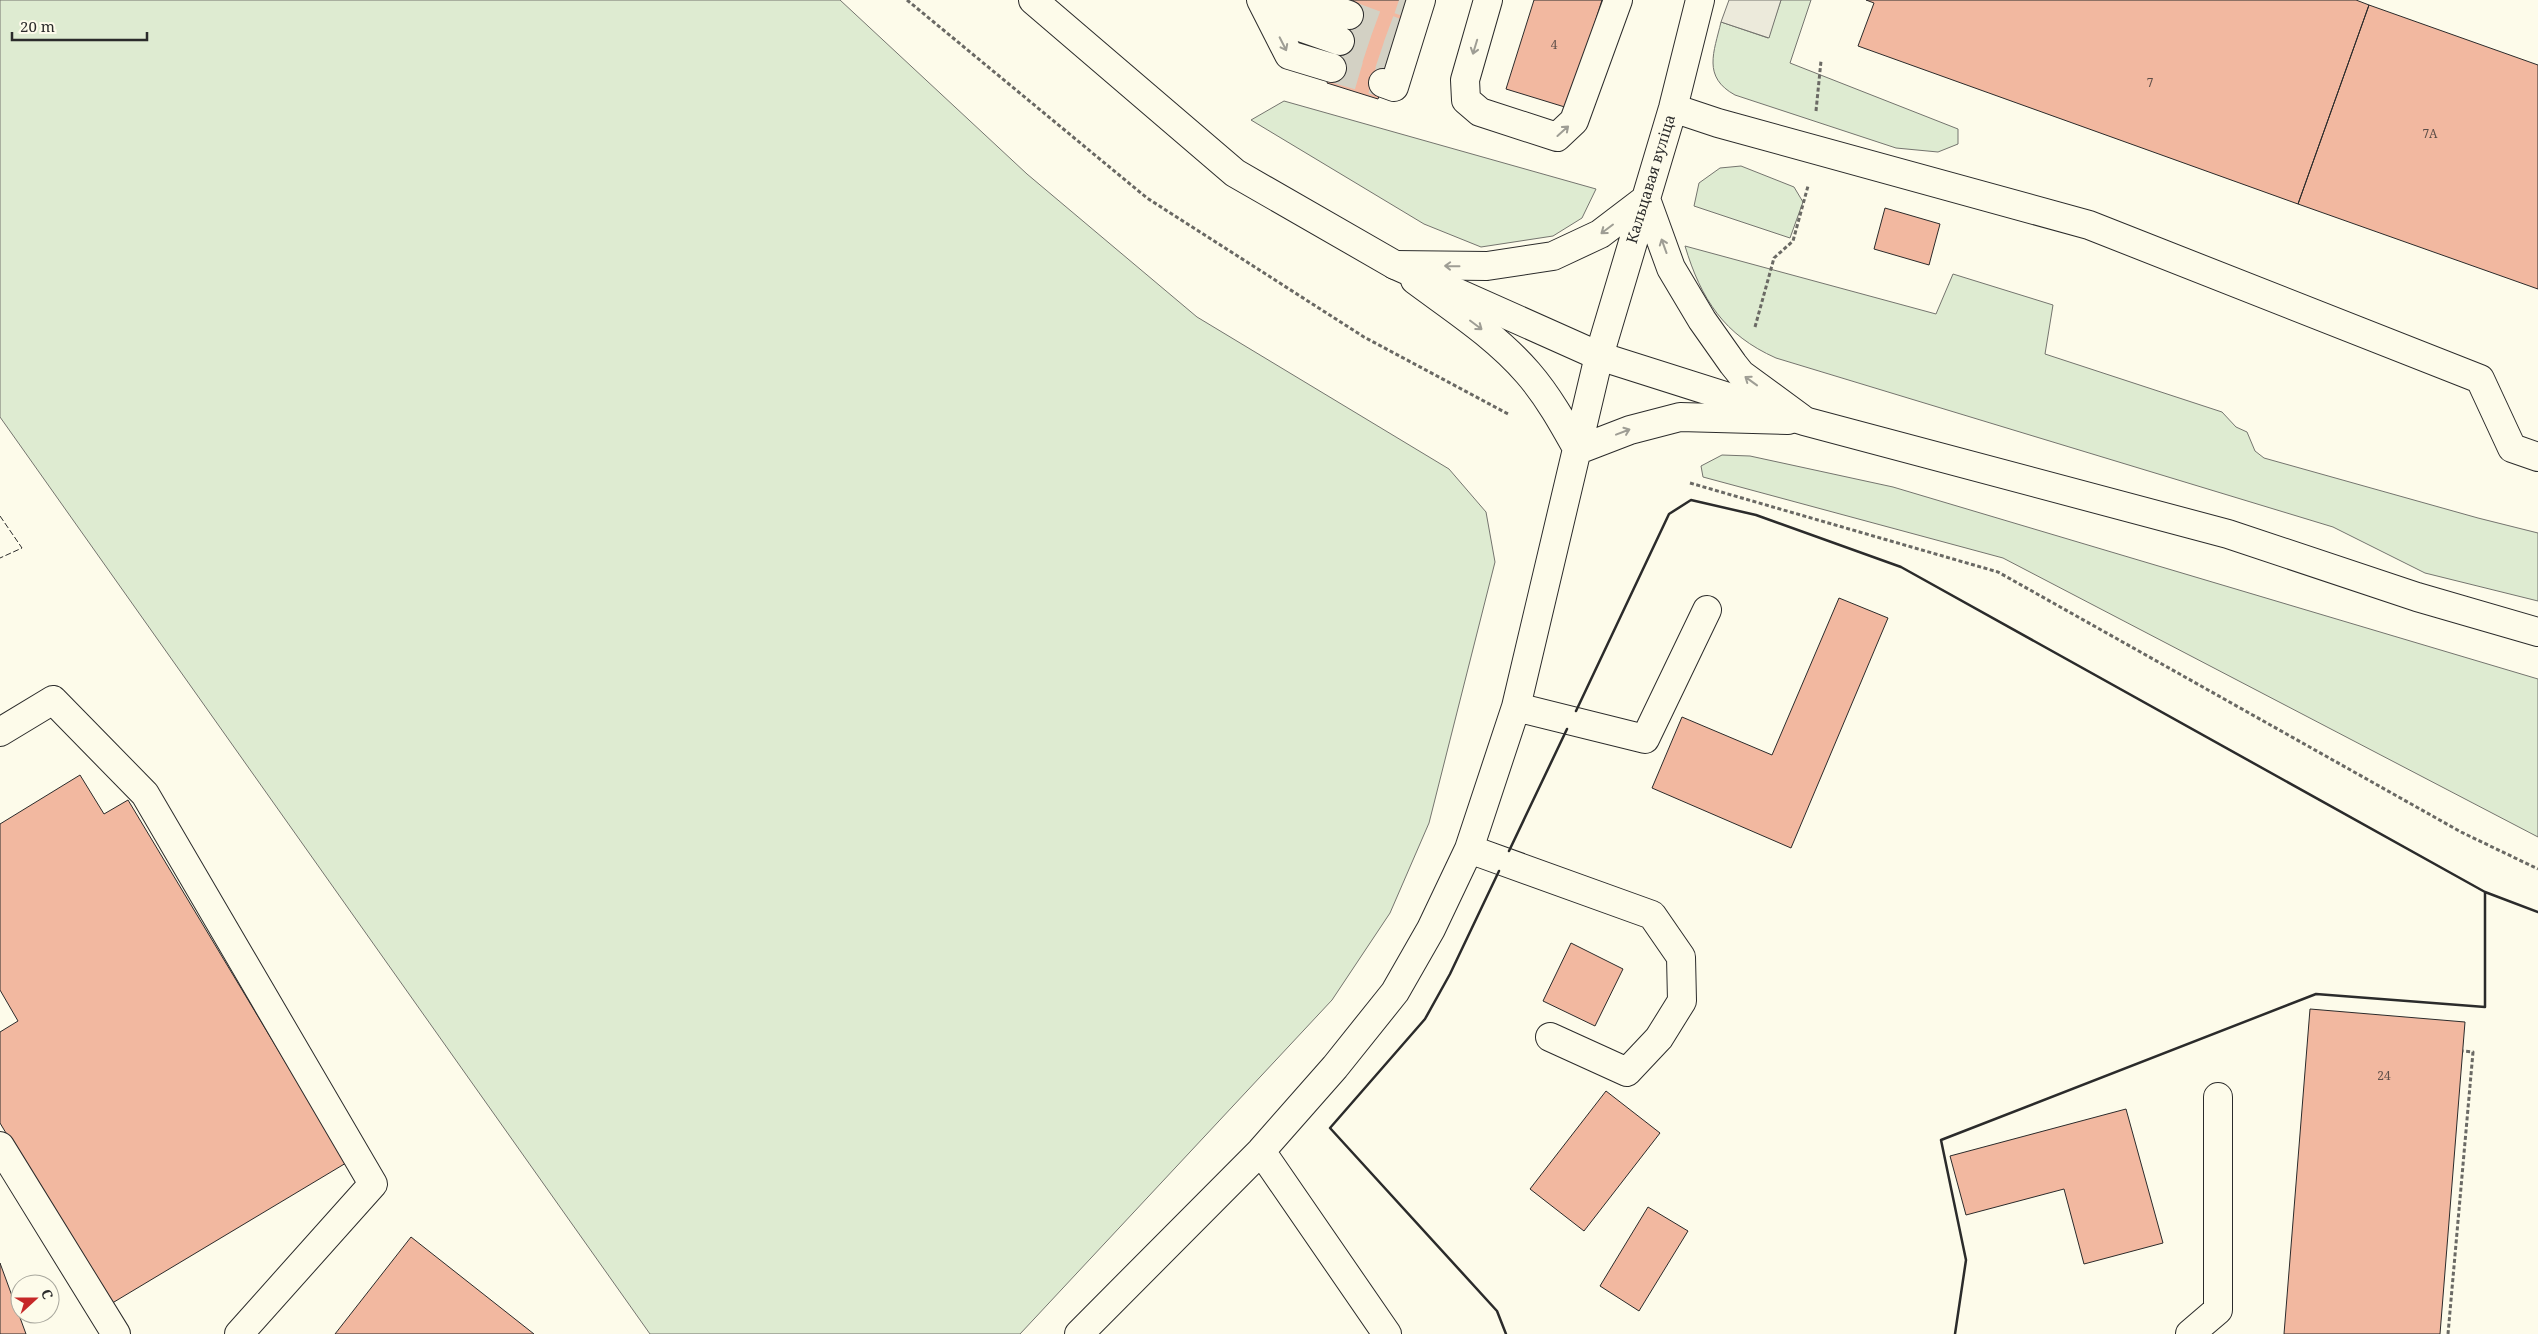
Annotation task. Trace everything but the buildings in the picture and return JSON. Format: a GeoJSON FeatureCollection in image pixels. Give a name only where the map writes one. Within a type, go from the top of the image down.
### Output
{"type":"FeatureCollection","features":[{"type":"Feature","properties":{"kind":"main road"},"geometry":{"type":"LineString","coordinates":[[1033,0],[1235,173],[1395,264],[1599,356],[1804,421],[2228,534],[2417,597],[2538,632]]}},
{"type":"Feature","properties":{"kind":"main road"},"geometry":{"type":"LineString","coordinates":[[1261,0],[1289,55],[1332,68]]}},
{"type":"Feature","properties":{"kind":"main road"},"geometry":{"type":"LineString","coordinates":[[1278,0],[1300,28],[1340,41]]}},
{"type":"Feature","properties":{"kind":"main road"},"geometry":{"type":"LineString","coordinates":[[1304,0],[1349,15]]}},
{"type":"Feature","properties":{"kind":"main road"},"geometry":{"type":"LineString","coordinates":[[1488,0],[1465,80],[1466,100],[1480,112],[1557,137],[1574,121],[1618,0]]}},
{"type":"Feature","properties":{"kind":"main road","name":"Кальцавая вуліца"},"geometry":{"type":"LineString","coordinates":[[1079,1334],[1261,1151],[1335,1067],[1395,992],[1431,929],[1469,848],[1516,707],[1599,356],[1629,248],[1646,199],[1673,108],[1700,0]]}},
{"type":"Feature","properties":{"kind":"main road"},"geometry":{"type":"LineString","coordinates":[[1397,55],[1416,3]]}},
{"type":"Feature","properties":{"kind":"main road"},"geometry":{"type":"LineString","coordinates":[[1673,108],[1813,149],[2089,225],[2480,379],[2512,448],[2538,457]]}},
{"type":"Feature","properties":{"kind":"main road"},"geometry":{"type":"LineString","coordinates":[[1395,264],[1487,266],[1554,256],[1600,234],[1646,199],[1671,268],[1702,320],[1732,364],[1741,374],[1804,421]]}},
{"type":"Feature","properties":{"kind":"main road"},"geometry":{"type":"LineString","coordinates":[[1395,264],[1490,336],[1528,372],[1558,412],[1578,450],[1630,430],[1680,417],[1804,421]]}},
{"type":"Feature","properties":{"kind":"main road"},"geometry":{"type":"LineString","coordinates":[[1516,707],[1645,739],[1707,610]]}},
{"type":"Feature","properties":{"kind":"main road"},"geometry":{"type":"LineString","coordinates":[[0,732],[53,700],[145,794],[373,1184],[239,1334]]}},
{"type":"Feature","properties":{"kind":"main road"},"geometry":{"type":"LineString","coordinates":[[1469,848],[1652,914],[1681,957],[1682,1001],[1658,1038],[1627,1072],[1550,1037]]}},
{"type":"Feature","properties":{"kind":"main road"},"geometry":{"type":"LineString","coordinates":[[2190,1334],[2218,1310],[2218,1098]]}},
{"type":"Feature","properties":{"kind":"main road"},"geometry":{"type":"LineString","coordinates":[[0,1146],[116,1334]]}},
{"type":"Feature","properties":{"kind":"main road"},"geometry":{"type":"LineString","coordinates":[[1261,1151],[1387,1334]]}},
{"type":"Feature","properties":{"kind":"path"},"geometry":{"type":"LineString","coordinates":[[907,0],[1147,198],[1364,336],[1518,419]]}},
{"type":"Feature","properties":{"kind":"path"},"geometry":{"type":"LineString","coordinates":[[1753,333],[1774,258],[1793,242],[1810,178],[1821,60]]}},
{"type":"Feature","properties":{"kind":"path"},"geometry":{"type":"LineString","coordinates":[[1690,483],[1998,572],[2461,832],[2538,869]]}},
{"type":"Feature","properties":{"kind":"path"},"geometry":{"type":"LineString","coordinates":[[2448,1334],[2473,1052],[2463,1051]]}},
{"type":"Feature","properties":{"kind":"green space"},"geometry":{"type":"Polygon","coordinates":[[[0,0],[840,0],[1027,174],[1197,317],[1449,469],[1486,512],[1495,562],[1429,823],[1390,913],[1332,1000],[1020,1334],[650,1334],[0,417],[0,0]]]}},
{"type":"Feature","properties":{"kind":"green space"},"geometry":{"type":"Polygon","coordinates":[[[1781,0],[1811,0],[1790,63],[1958,129],[1958,144],[1938,152],[1896,148],[1735,95],[1725,88],[1714,72],[1713,63],[1721,22],[1768,38],[1781,0]]]}},
{"type":"Feature","properties":{"kind":"green space"},"geometry":{"type":"Polygon","coordinates":[[[1284,101],[1596,189],[1582,218],[1553,236],[1481,247],[1424,224],[1251,120],[1284,101]]]}},
{"type":"Feature","properties":{"kind":"green space"},"geometry":{"type":"Polygon","coordinates":[[[1741,166],[1794,187],[1803,202],[1790,238],[1694,206],[1699,183],[1720,168],[1741,166]]]}},
{"type":"Feature","properties":{"kind":"green space"},"geometry":{"type":"Polygon","coordinates":[[[1685,246],[1936,314],[1953,274],[2053,305],[2045,354],[2222,412],[2236,427],[2247,432],[2255,451],[2264,458],[2538,533],[2538,601],[2425,573],[2333,527],[1776,358],[1742,338],[1717,313],[1699,283],[1685,246]]]}},
{"type":"Feature","properties":{"kind":"green space"},"geometry":{"type":"Polygon","coordinates":[[[1722,455],[1750,456],[1893,487],[2538,679],[2538,837],[2003,558],[1703,477],[1701,466],[1722,455]]]}},
{"type":"Feature","properties":{"kind":"shaded area"},"geometry":{"type":"Polygon","coordinates":[[[1729,0],[1781,0],[1769,38],[1721,22],[1729,0]]]}},
{"type":"Feature","properties":{"kind":"tunnel"},"geometry":{"type":"LineString","coordinates":[[1399,0],[1408,3]]}},
{"type":"Feature","properties":{"kind":"tunnel"},"geometry":{"type":"LineString","coordinates":[[1349,15],[1398,33]]}},
{"type":"Feature","properties":{"kind":"tunnel"},"geometry":{"type":"LineString","coordinates":[[1340,41],[1391,58]]}},
{"type":"Feature","properties":{"kind":"tunnel"},"geometry":{"type":"LineString","coordinates":[[1332,68],[1383,83]]}},
{"type":"Feature","properties":{"kind":"fence"},"geometry":{"type":"LineString","coordinates":[[0,516],[22,548],[0,558]]}},
{"type":"Feature","properties":{"kind":"wall"},"geometry":{"type":"LineString","coordinates":[[1576,711],[1669,514],[1691,500],[1756,515],[1901,567],[2485,892],[2485,1007],[2316,994],[1941,1140],[1966,1260],[1955,1334]]}},
{"type":"Feature","properties":{"kind":"wall"},"geometry":{"type":"LineString","coordinates":[[1509,851],[1567,729]]}},
{"type":"Feature","properties":{"kind":"wall"},"geometry":{"type":"LineString","coordinates":[[1499,871],[1450,974],[1425,1019],[1330,1128],[1497,1311],[1506,1334]]}},
{"type":"Feature","properties":{"kind":"wall"},"geometry":{"type":"LineString","coordinates":[[2485,892],[2538,912]]}}]}
